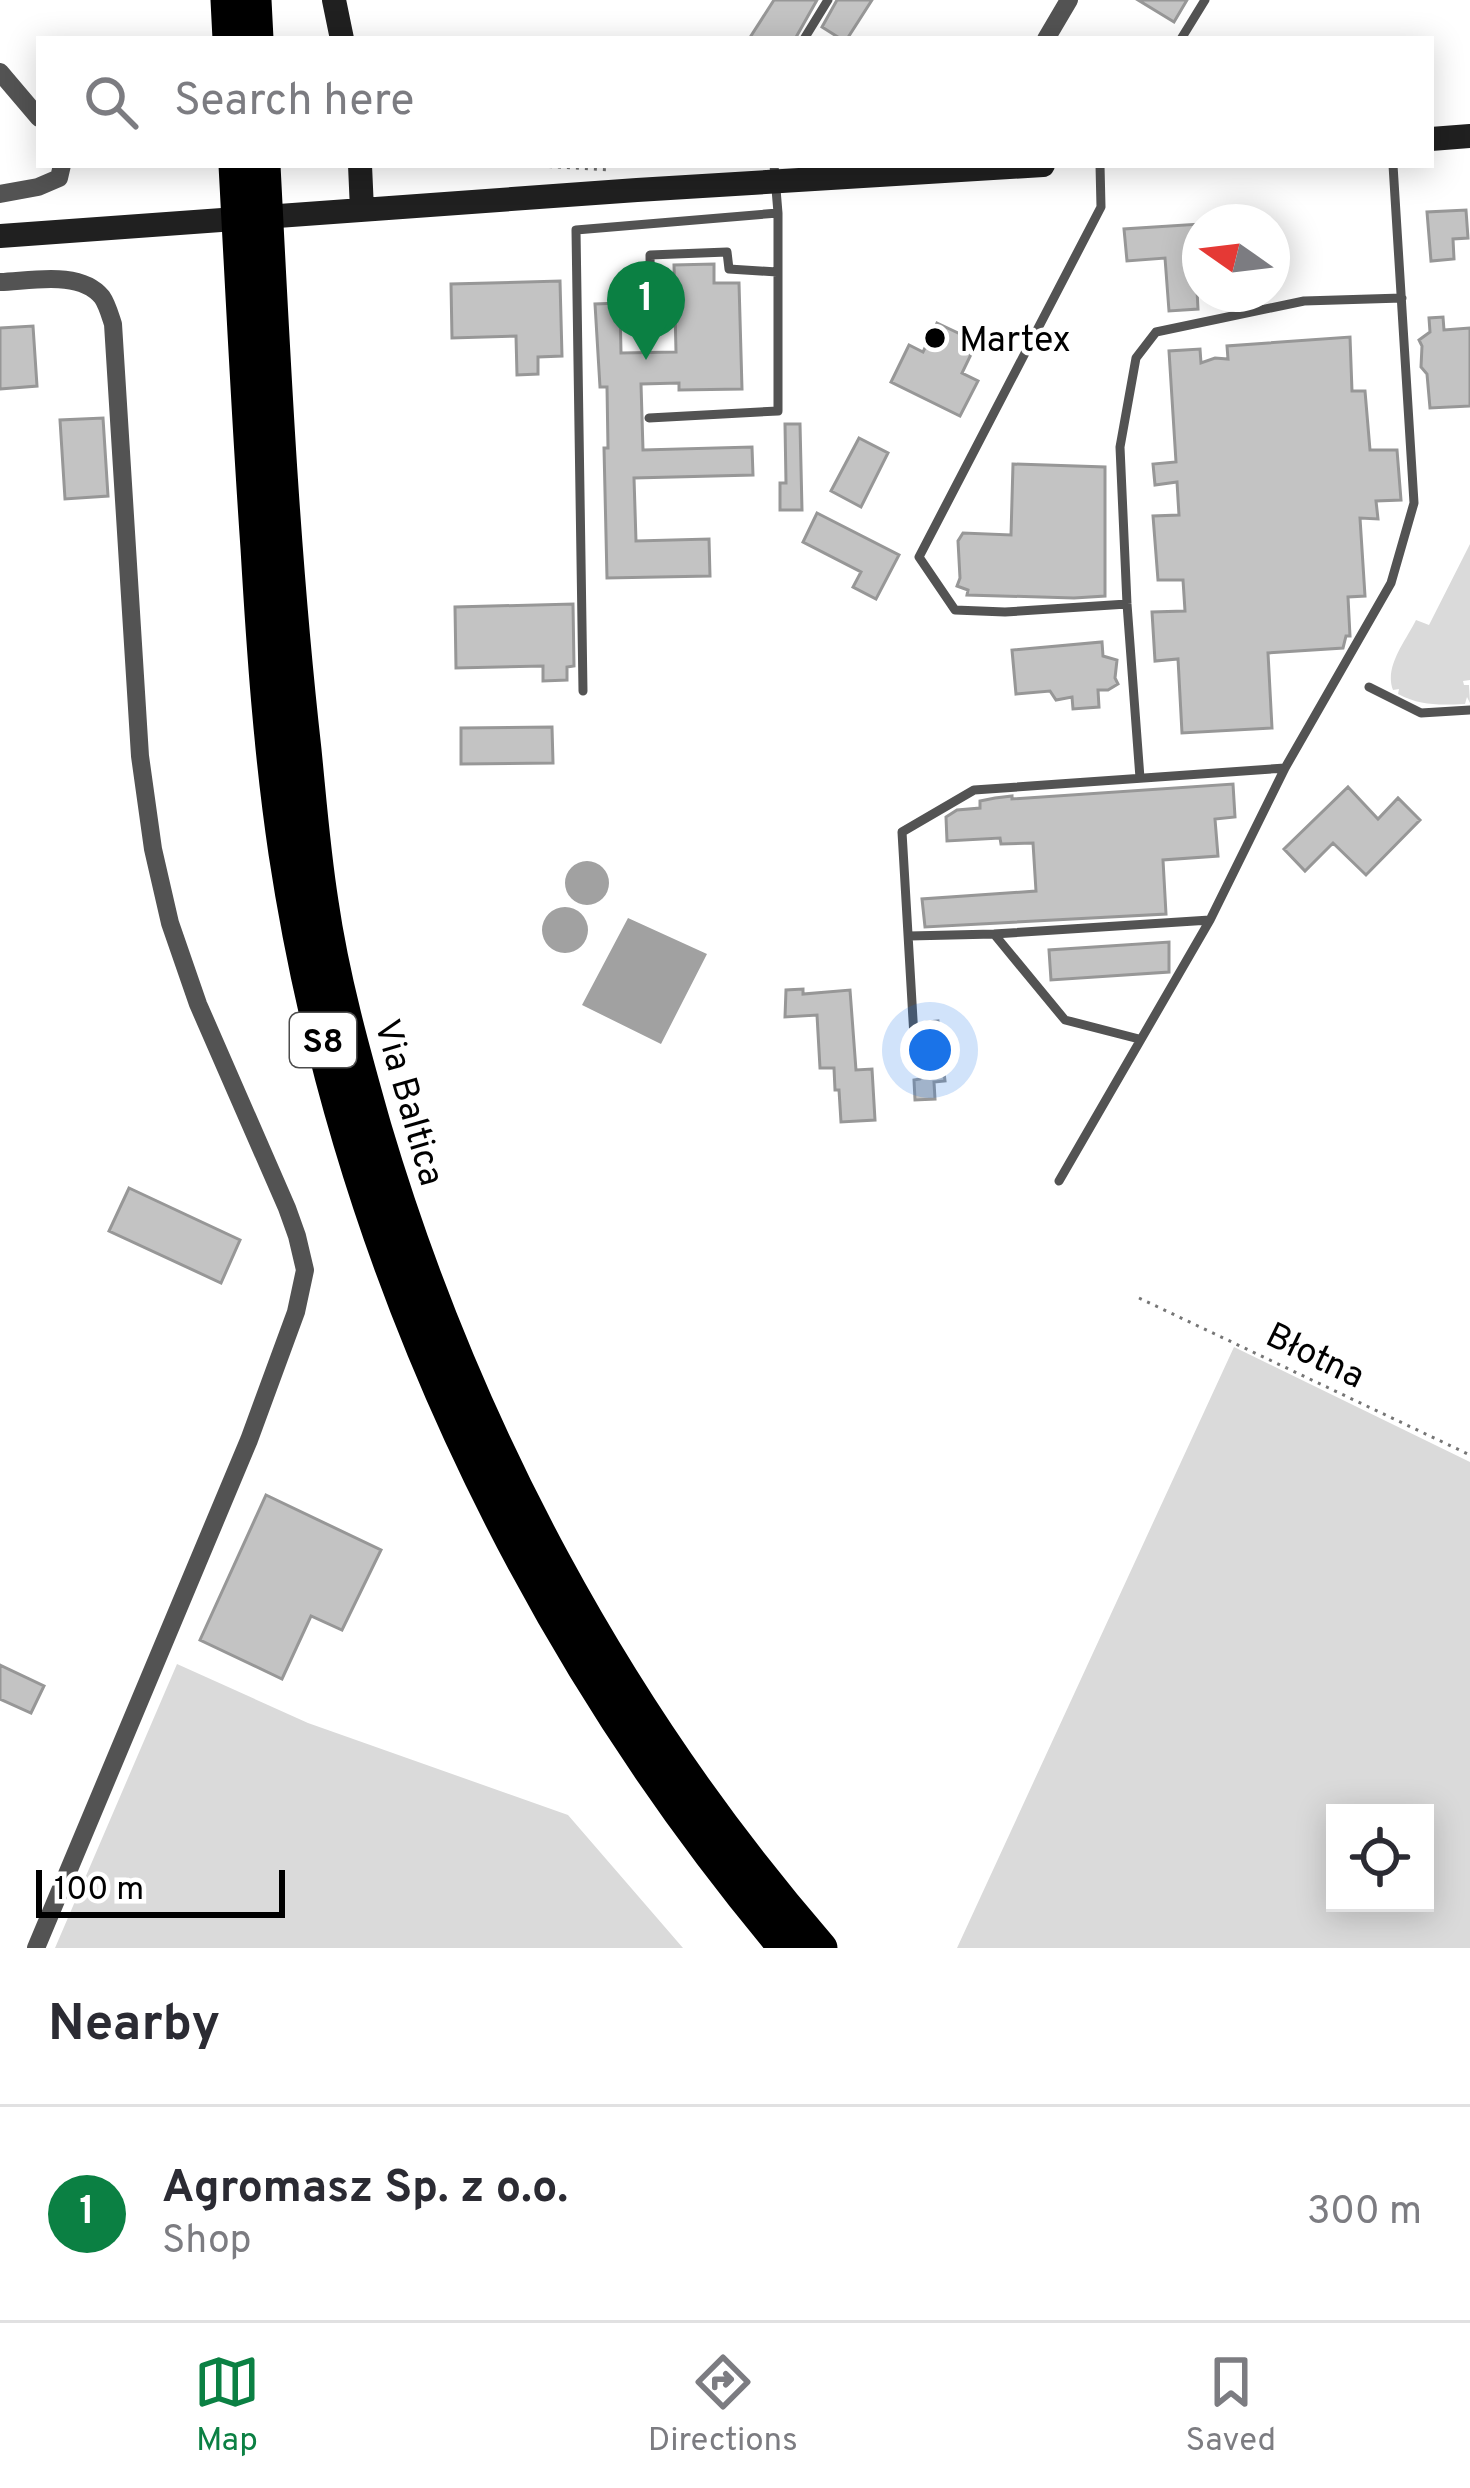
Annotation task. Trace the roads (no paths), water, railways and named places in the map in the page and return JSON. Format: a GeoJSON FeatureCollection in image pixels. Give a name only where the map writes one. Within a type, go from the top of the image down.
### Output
{"type":"FeatureCollection","features":[{"type":"Feature","properties":{"kind":"highway"},"geometry":{"type":"LineString","coordinates":[[226,0],[229,36]]}},
{"type":"Feature","properties":{"kind":"highway"},"geometry":{"type":"LineString","coordinates":[[255,0],[257,36]]}},
{"type":"Feature","properties":{"kind":"highway","name":"Via Baltica"},"geometry":{"type":"LineString","coordinates":[[235,168],[266,692],[278,795],[314,1004],[359,1169],[433,1374],[538,1590],[644,1762],[784,1948]]}},
{"type":"Feature","properties":{"kind":"highway","name":"Via Baltica"},"geometry":{"type":"LineString","coordinates":[[264,168],[289,583],[319,879],[342,1002],[389,1174],[479,1410],[579,1606],[689,1779],[821,1948]]}},
{"type":"Feature","properties":{"kind":"main road"},"geometry":{"type":"LineString","coordinates":[[334,0],[340,36]]}},
{"type":"Feature","properties":{"kind":"main road"},"geometry":{"type":"LineString","coordinates":[[1434,139],[1470,136]]}},
{"type":"Feature","properties":{"kind":"main road"},"geometry":{"type":"LineString","coordinates":[[360,168],[362,210]]}},
{"type":"Feature","properties":{"kind":"main road"},"geometry":{"type":"LineString","coordinates":[[0,236],[637,190],[774,173],[948,168]]}},
{"type":"Feature","properties":{"kind":"street"},"geometry":{"type":"LineString","coordinates":[[1048,36],[1069,0]]}},
{"type":"Feature","properties":{"kind":"street"},"geometry":{"type":"LineString","coordinates":[[0,72],[36,114]]}},
{"type":"Feature","properties":{"kind":"street"},"geometry":{"type":"LineString","coordinates":[[0,194],[38,187],[59,178],[61,168]]}},
{"type":"Feature","properties":{"kind":"street"},"geometry":{"type":"LineString","coordinates":[[0,282],[67,280],[88,285],[104,299],[113,324],[140,756],[153,850],[180,956],[287,1208],[305,1270],[296,1312],[249,1440],[36,1948]]}},
{"type":"Feature","properties":{"kind":"lane"},"geometry":{"type":"LineString","coordinates":[[806,36],[828,0]]}},
{"type":"Feature","properties":{"kind":"lane"},"geometry":{"type":"LineString","coordinates":[[1183,36],[1205,0]]}},
{"type":"Feature","properties":{"kind":"lane"},"geometry":{"type":"LineString","coordinates":[[1100,168],[1101,207],[919,557],[955,610],[1005,612],[1127,604]]}},
{"type":"Feature","properties":{"kind":"lane"},"geometry":{"type":"LineString","coordinates":[[1059,1181],[1210,920],[1285,768],[1391,583],[1414,503],[1393,168]]}},
{"type":"Feature","properties":{"kind":"lane"},"geometry":{"type":"LineString","coordinates":[[650,418],[778,411],[774,173]]}},
{"type":"Feature","properties":{"kind":"lane"},"geometry":{"type":"LineString","coordinates":[[583,691],[576,230],[778,212]]}},
{"type":"Feature","properties":{"kind":"lane"},"geometry":{"type":"LineString","coordinates":[[651,333],[650,255],[727,252],[729,269],[777,272]]}},
{"type":"Feature","properties":{"kind":"lane"},"geometry":{"type":"LineString","coordinates":[[1141,778],[1120,447],[1136,358],[1156,332],[1304,301],[1402,298]]}},
{"type":"Feature","properties":{"kind":"lane"},"geometry":{"type":"LineString","coordinates":[[1370,687],[1421,713],[1470,710]]}},
{"type":"Feature","properties":{"kind":"lane"},"geometry":{"type":"LineString","coordinates":[[916,1071],[902,832],[974,790],[1285,768]]}},
{"type":"Feature","properties":{"kind":"lane"},"geometry":{"type":"LineString","coordinates":[[909,936],[1210,920]]}},
{"type":"Feature","properties":{"kind":"lane"},"geometry":{"type":"LineString","coordinates":[[994,934],[1065,1021],[1139,1040]]}},
{"type":"Feature","properties":{"kind":"place","name":"Martex"},"geometry":{"type":"Point","coordinates":[935,338]}},
{"type":"Feature","properties":{"kind":"place","name":"Agromasz Sp. z o.o."},"geometry":{"type":"Point","coordinates":[646,360]}}]}
